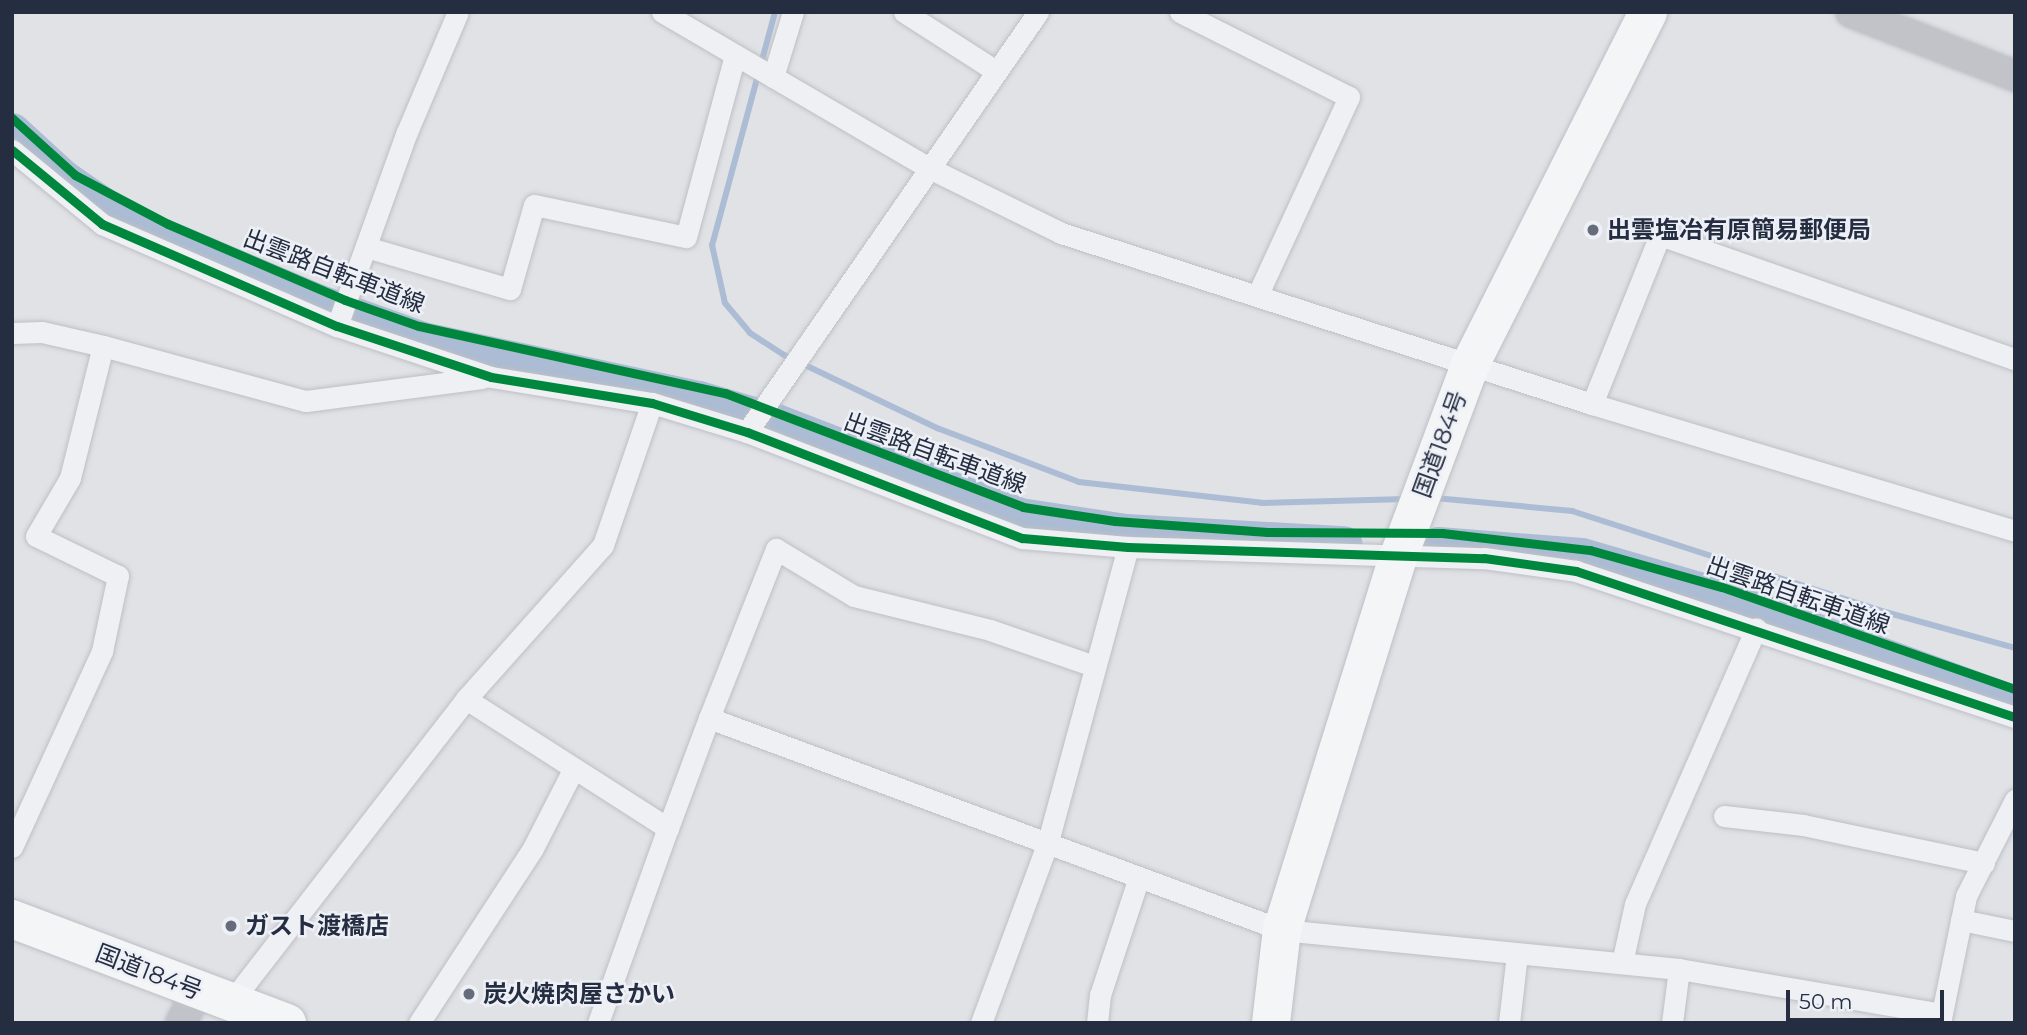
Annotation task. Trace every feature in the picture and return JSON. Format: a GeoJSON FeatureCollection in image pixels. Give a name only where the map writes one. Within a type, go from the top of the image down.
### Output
{"type":"FeatureCollection","features":[{"type":"Feature","properties":{"kind":"highway","name":"国道184号"},"geometry":{"type":"LineString","coordinates":[[1271,1023],[1282,930],[1411,521],[1471,363],[1648,12]]}},
{"type":"Feature","properties":{"kind":"highway","name":"国道184号"},"geometry":{"type":"LineString","coordinates":[[12,919],[203,1005],[287,1023]]}},
{"type":"Feature","properties":{"kind":"street"},"geometry":{"type":"LineString","coordinates":[[337,326],[407,132],[458,12]]}},
{"type":"Feature","properties":{"kind":"street"},"geometry":{"type":"LineString","coordinates":[[662,12],[929,168],[1061,233],[1592,404],[2015,531]]}},
{"type":"Feature","properties":{"kind":"street"},"geometry":{"type":"LineString","coordinates":[[773,77],[793,12]]}},
{"type":"Feature","properties":{"kind":"street"},"geometry":{"type":"LineString","coordinates":[[904,12],[996,71]]}},
{"type":"Feature","properties":{"kind":"street"},"geometry":{"type":"LineString","coordinates":[[747,432],[1038,12]]}},
{"type":"Feature","properties":{"kind":"street"},"geometry":{"type":"LineString","coordinates":[[1180,12],[1349,97],[1257,296]]}},
{"type":"Feature","properties":{"kind":"street"},"geometry":{"type":"LineString","coordinates":[[1851,12],[2015,76]]}},
{"type":"Feature","properties":{"kind":"street"},"geometry":{"type":"LineString","coordinates":[[366,247],[510,289],[534,205],[686,237],[735,55]]}},
{"type":"Feature","properties":{"kind":"street"},"geometry":{"type":"LineString","coordinates":[[12,150],[102,225],[337,326],[491,377],[652,403],[747,432],[1022,538],[1128,547],[1398,558],[1484,558],[1576,572],[1756,628],[2015,717]]}},
{"type":"Feature","properties":{"kind":"street"},"geometry":{"type":"LineString","coordinates":[[1592,404],[1660,235],[2015,359]]}},
{"type":"Feature","properties":{"kind":"street"},"geometry":{"type":"LineString","coordinates":[[12,333],[42,332],[103,346],[306,401],[491,377]]}},
{"type":"Feature","properties":{"kind":"street"},"geometry":{"type":"LineString","coordinates":[[12,847],[97,664],[118,576],[36,536],[70,478],[103,346]]}},
{"type":"Feature","properties":{"kind":"street"},"geometry":{"type":"LineString","coordinates":[[203,1005],[466,699],[603,545],[652,403]]}},
{"type":"Feature","properties":{"kind":"street"},"geometry":{"type":"LineString","coordinates":[[981,1023],[1047,845],[1128,547]]}},
{"type":"Feature","properties":{"kind":"street"},"geometry":{"type":"LineString","coordinates":[[598,1023],[709,718],[776,549],[854,596],[990,631],[1094,666]]}},
{"type":"Feature","properties":{"kind":"street"},"geometry":{"type":"LineString","coordinates":[[1622,963],[1635,904],[1756,628]]}},
{"type":"Feature","properties":{"kind":"street"},"geometry":{"type":"LineString","coordinates":[[466,699],[573,770],[668,828]]}},
{"type":"Feature","properties":{"kind":"street"},"geometry":{"type":"LineString","coordinates":[[709,718],[1282,930],[1679,969],[1940,1018],[1966,895],[2015,800]]}},
{"type":"Feature","properties":{"kind":"street"},"geometry":{"type":"LineString","coordinates":[[419,1023],[533,848],[573,770]]}},
{"type":"Feature","properties":{"kind":"street"},"geometry":{"type":"LineString","coordinates":[[1724,816],[1803,825],[1984,863]]}},
{"type":"Feature","properties":{"kind":"street"},"geometry":{"type":"LineString","coordinates":[[1097,1023],[1100,995],[1139,877]]}},
{"type":"Feature","properties":{"kind":"street"},"geometry":{"type":"LineString","coordinates":[[1961,920],[2015,931]]}},
{"type":"Feature","properties":{"kind":"street"},"geometry":{"type":"LineString","coordinates":[[1508,1023],[1517,954]]}},
{"type":"Feature","properties":{"kind":"street"},"geometry":{"type":"LineString","coordinates":[[1672,1023],[1679,969]]}},
{"type":"Feature","properties":{"kind":"waterway"},"geometry":{"type":"LineString","coordinates":[[775,12],[712,245],[725,303],[750,333],[784,355],[937,428],[1079,482],[1262,503],[1406,499]]}},
{"type":"Feature","properties":{"kind":"waterway"},"geometry":{"type":"LineString","coordinates":[[12,132],[62,178],[124,221],[317,303],[423,341],[699,400],[774,422],[1020,517],[1126,533],[1344,545]]}},
{"type":"Feature","properties":{"kind":"waterway"},"geometry":{"type":"LineString","coordinates":[[1435,498],[1572,511],[1878,610],[2015,648]]}},
{"type":"Feature","properties":{"kind":"waterway"},"geometry":{"type":"LineString","coordinates":[[1438,546],[1582,557],[1713,595],[2015,705]]}},
{"type":"Feature","properties":{"kind":"cycle path","name":"出雲路自転車道線"},"geometry":{"type":"LineString","coordinates":[[12,118],[75,175],[168,224],[345,300],[419,326],[725,393],[1023,507],[1115,521],[1268,532],[1442,533],[1590,550],[1722,587],[2015,689]]}},
{"type":"Feature","properties":{"kind":"cycle path"},"geometry":{"type":"LineString","coordinates":[[12,150],[102,224],[337,326],[491,377],[652,403],[747,432],[1022,538],[1128,547],[1484,558],[1576,571],[2015,717]]}},
{"type":"Feature","properties":{"kind":"place","name":"出雲塩冶有原簡易郵便局"},"geometry":{"type":"Point","coordinates":[1593,230]}},
{"type":"Feature","properties":{"kind":"place","name":"ガスト渡橋店"},"geometry":{"type":"Point","coordinates":[231,926]}},
{"type":"Feature","properties":{"kind":"place","name":"炭火焼肉屋さかい"},"geometry":{"type":"Point","coordinates":[469,994]}}]}
